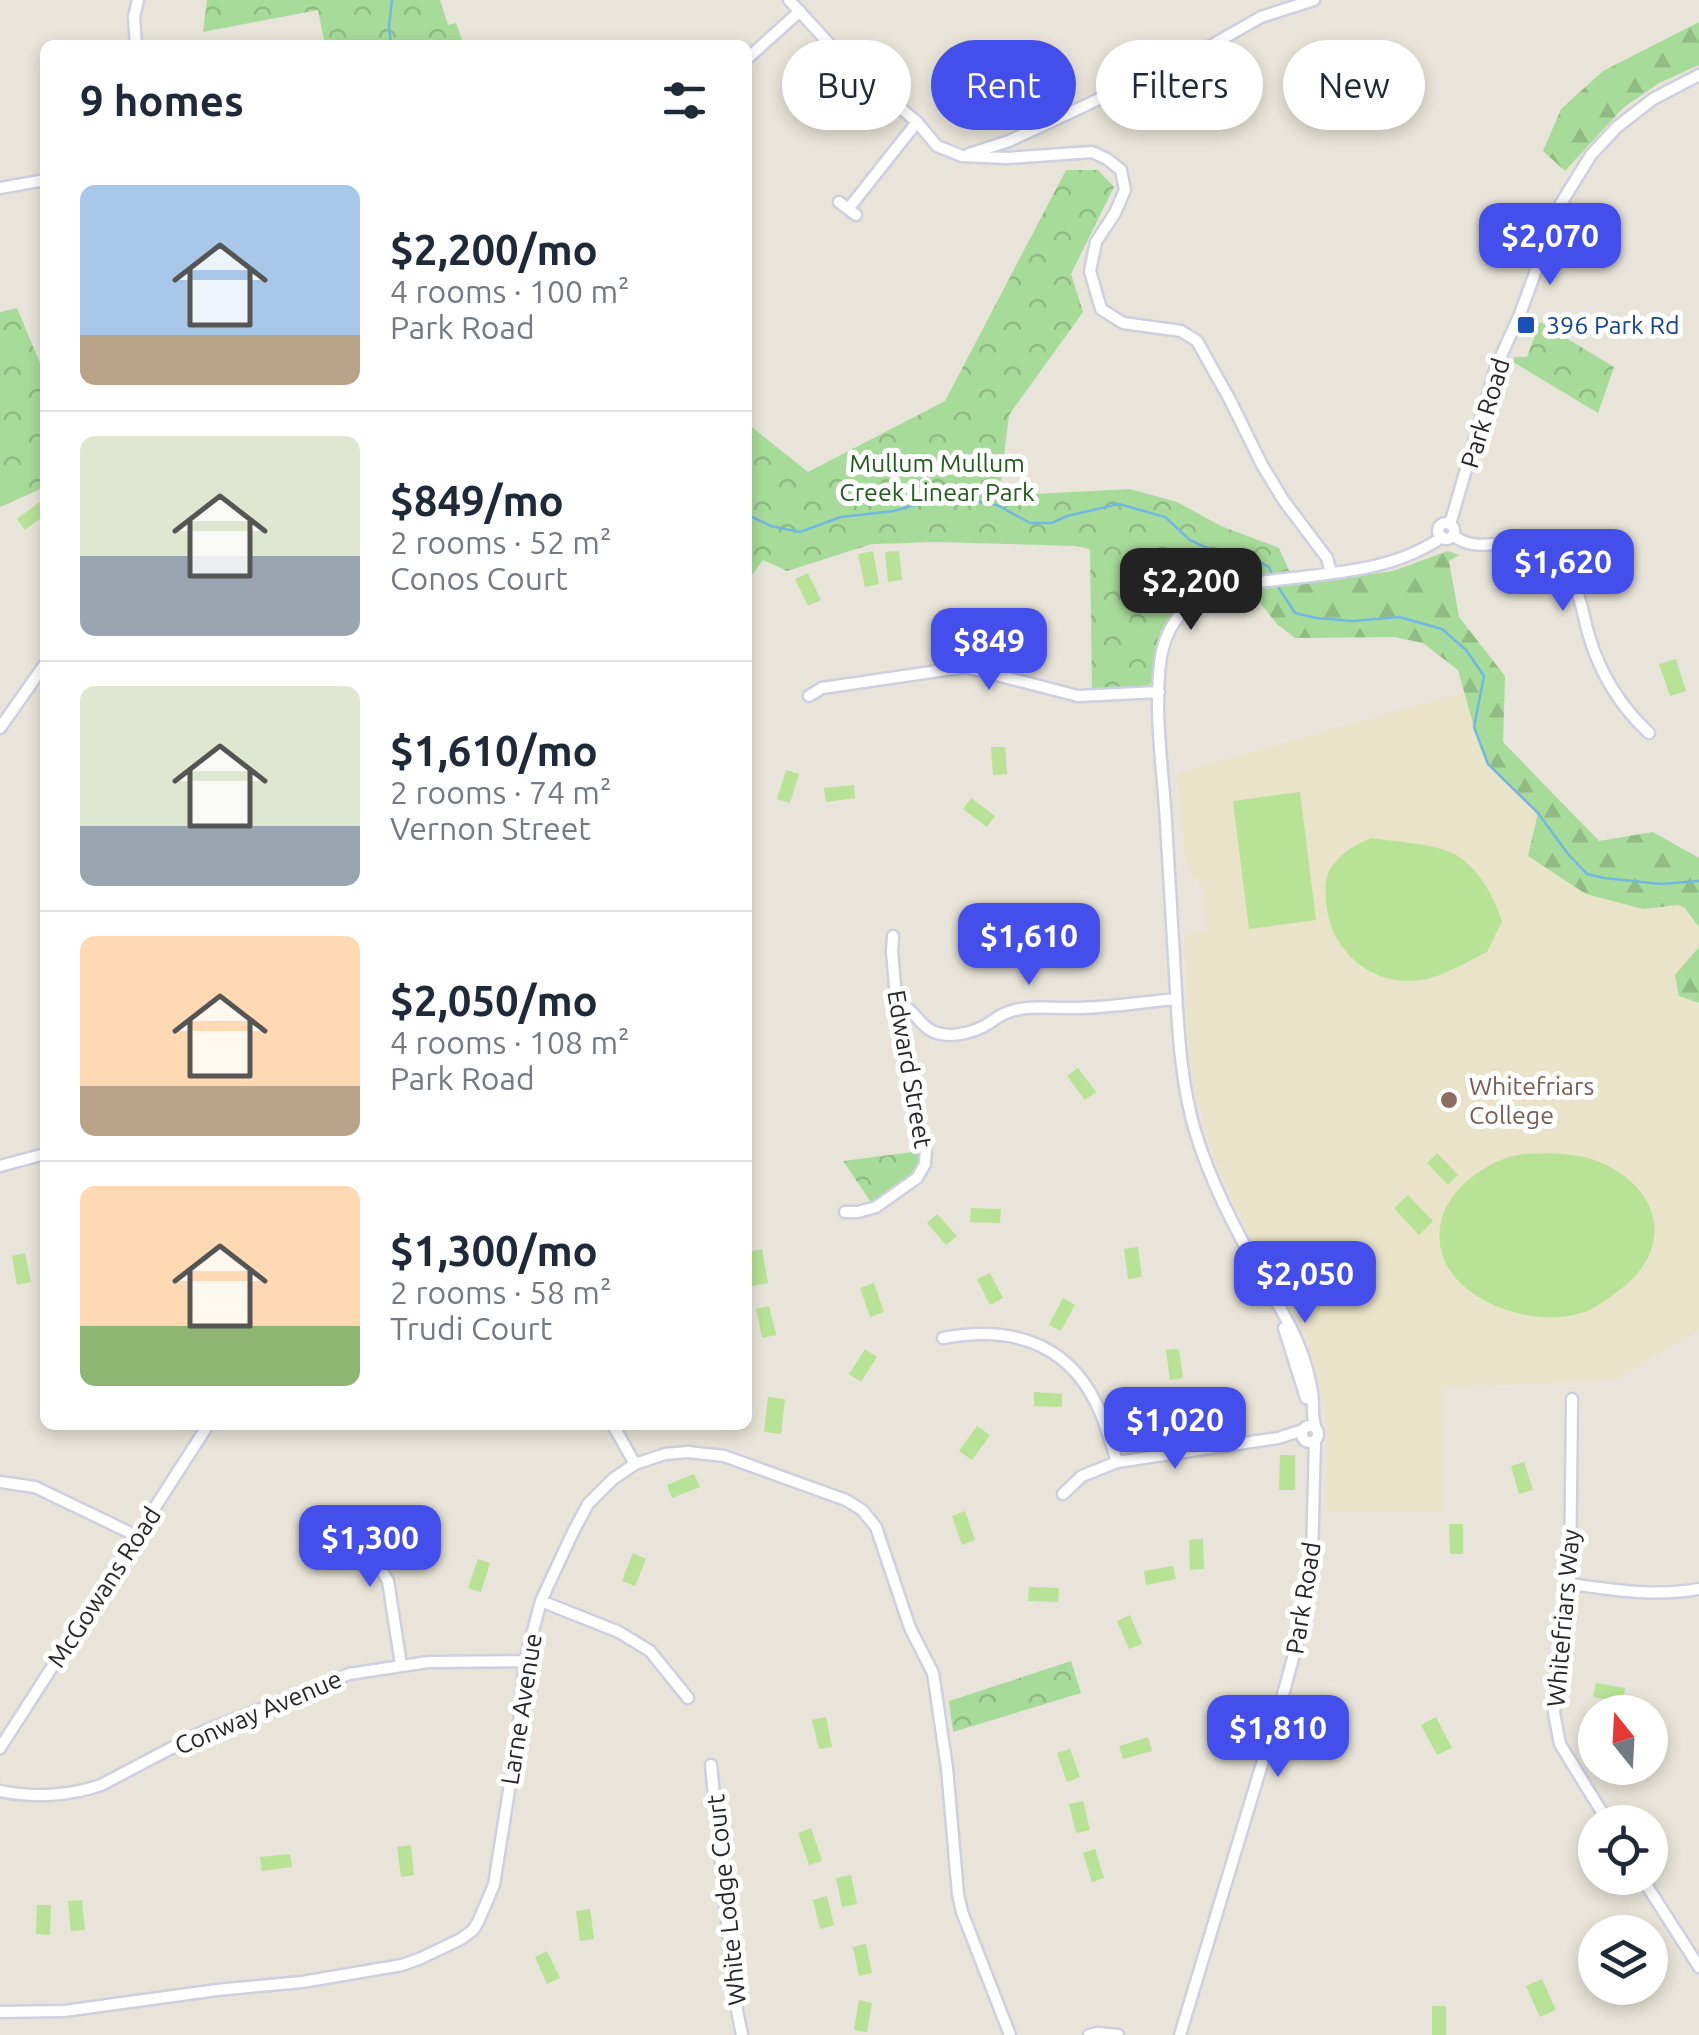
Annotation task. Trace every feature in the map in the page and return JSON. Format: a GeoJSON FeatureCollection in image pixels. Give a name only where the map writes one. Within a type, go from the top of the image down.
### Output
{"type":"FeatureCollection","features":[{"type":"Feature","properties":{"kind":"street"},"geometry":{"type":"LineString","coordinates":[[136,40],[138,0]]}},
{"type":"Feature","properties":{"kind":"street"},"geometry":{"type":"LineString","coordinates":[[790,0],[846,62],[917,122],[937,146],[962,156],[1007,158],[1092,152],[1120,170],[1125,190],[1116,213],[1096,242],[1090,271],[1102,310],[1123,324],[1181,330],[1197,341],[1262,465],[1326,558],[1332,573]]}},
{"type":"Feature","properties":{"kind":"street"},"geometry":{"type":"LineString","coordinates":[[962,156],[1008,141],[1205,49],[1262,16],[1314,0]]}},
{"type":"Feature","properties":{"kind":"street"},"geometry":{"type":"LineString","coordinates":[[752,54],[800,11]]}},
{"type":"Feature","properties":{"kind":"street","name":"Park Road"},"geometry":{"type":"LineString","coordinates":[[1177,2035],[1301,1629],[1312,1556],[1314,1458],[1306,1401],[1288,1338],[1222,1200],[1194,1129],[1182,1074],[1164,772],[1165,723],[1159,692],[1162,650],[1173,624],[1206,595],[1240,585],[1395,562],[1424,550],[1448,532],[1496,367],[1560,205],[1591,154],[1618,126],[1653,99],[1699,74]]}},
{"type":"Feature","properties":{"kind":"street"},"geometry":{"type":"LineString","coordinates":[[848,208],[917,122]]}},
{"type":"Feature","properties":{"kind":"street"},"geometry":{"type":"LineString","coordinates":[[1007,158],[1008,141]]}},
{"type":"Feature","properties":{"kind":"street"},"geometry":{"type":"LineString","coordinates":[[0,188],[40,181]]}},
{"type":"Feature","properties":{"kind":"street"},"geometry":{"type":"LineString","coordinates":[[1448,532],[1464,544],[1517,544],[1541,553],[1563,569],[1575,586],[1593,649],[1614,693],[1649,733]]}},
{"type":"Feature","properties":{"kind":"street"},"geometry":{"type":"LineString","coordinates":[[809,696],[822,688],[966,668],[1078,696],[1159,692]]}},
{"type":"Feature","properties":{"kind":"street"},"geometry":{"type":"LineString","coordinates":[[0,728],[40,671]]}},
{"type":"Feature","properties":{"kind":"street","name":"Edward Street"},"geometry":{"type":"LineString","coordinates":[[844,1212],[876,1207],[917,1178],[925,1164],[926,1146],[911,1088],[893,969],[893,936]]}},
{"type":"Feature","properties":{"kind":"street"},"geometry":{"type":"LineString","coordinates":[[898,1004],[908,1008],[926,1028],[946,1035],[985,1026],[1015,1010],[1176,999]]}},
{"type":"Feature","properties":{"kind":"street"},"geometry":{"type":"LineString","coordinates":[[0,1166],[40,1155]]}},
{"type":"Feature","properties":{"kind":"street"},"geometry":{"type":"LineString","coordinates":[[942,1338],[997,1333],[1028,1340],[1054,1353],[1077,1374],[1096,1403],[1117,1462]]}},
{"type":"Feature","properties":{"kind":"street","name":"Whitefriars Way"},"geometry":{"type":"LineString","coordinates":[[1572,1400],[1570,1584],[1555,1691],[1556,1731],[1597,1805]]}},
{"type":"Feature","properties":{"kind":"street","name":"McGowans Road"},"geometry":{"type":"LineString","coordinates":[[0,1748],[205,1430]]}},
{"type":"Feature","properties":{"kind":"street"},"geometry":{"type":"LineString","coordinates":[[615,1430],[635,1464]]}},
{"type":"Feature","properties":{"kind":"street"},"geometry":{"type":"LineString","coordinates":[[1062,1494],[1082,1476],[1117,1462],[1308,1435]]}},
{"type":"Feature","properties":{"kind":"street","name":"Larne Avenue"},"geometry":{"type":"LineString","coordinates":[[0,2012],[64,2011],[302,1982],[411,1962],[473,1930],[494,1885],[526,1661],[540,1601],[588,1504],[612,1478],[635,1464],[676,1452],[714,1454],[836,1496],[869,1517],[884,1547],[910,1628],[931,1667],[947,1768],[958,1894],[1010,2035]]}},
{"type":"Feature","properties":{"kind":"street"},"geometry":{"type":"LineString","coordinates":[[0,1482],[35,1487],[137,1536]]}},
{"type":"Feature","properties":{"kind":"street"},"geometry":{"type":"LineString","coordinates":[[348,1513],[388,1580],[401,1665]]}},
{"type":"Feature","properties":{"kind":"street"},"geometry":{"type":"LineString","coordinates":[[1570,1584],[1672,1594],[1699,1588]]}},
{"type":"Feature","properties":{"kind":"street"},"geometry":{"type":"LineString","coordinates":[[540,1601],[618,1632],[650,1651],[688,1698]]}},
{"type":"Feature","properties":{"kind":"street","name":"Conway Avenue"},"geometry":{"type":"LineString","coordinates":[[0,1791],[50,1794],[87,1790],[200,1733],[349,1674],[401,1665],[526,1661]]}},
{"type":"Feature","properties":{"kind":"street","name":"White Lodge Court"},"geometry":{"type":"LineString","coordinates":[[711,1765],[742,2035]]}},
{"type":"Feature","properties":{"kind":"street"},"geometry":{"type":"LineString","coordinates":[[1653,1895],[1699,1968]]}},
{"type":"Feature","properties":{"kind":"street"},"geometry":{"type":"LineString","coordinates":[[1089,2035],[1118,2035]]}},
{"type":"Feature","properties":{"kind":"shaded area","name":"Whitefriars College"},"geometry":{"type":"Polygon","coordinates":[[[1465,692],[1474,727],[1524,800],[1538,813],[1564,877],[1586,894],[1643,909],[1678,905],[1699,927],[1699,947],[1686,965],[1679,996],[1699,1003],[1699,1330],[1617,1379],[1442,1388],[1443,1512],[1327,1512],[1327,1426],[1307,1341],[1225,1183],[1195,1090],[1188,1041],[1185,933],[1207,932],[1205,892],[1187,867],[1177,773],[1465,692]]]}},
{"type":"Feature","properties":{"kind":"green space"},"geometry":{"type":"Polygon","coordinates":[[[207,0],[440,0],[448,25],[456,23],[462,40],[324,40],[318,10],[203,32],[207,0]]]}},
{"type":"Feature","properties":{"kind":"green space"},"geometry":{"type":"Polygon","coordinates":[[[1699,22],[1699,65],[1659,83],[1623,108],[1565,171],[1543,151],[1561,109],[1603,71],[1699,22]]]}},
{"type":"Feature","properties":{"kind":"green space","name":"Mullum Mullum Creek Linear Park"},"geometry":{"type":"Polygon","coordinates":[[[1066,170],[1098,170],[1114,187],[1071,274],[1083,312],[1009,415],[999,496],[1130,489],[1177,502],[1221,526],[1279,548],[1290,573],[1235,581],[1194,596],[1178,609],[1166,627],[1152,683],[1131,690],[1092,690],[1090,549],[936,542],[872,544],[787,571],[763,560],[752,575],[752,427],[808,472],[945,401],[1066,170]]]}},
{"type":"Feature","properties":{"kind":"green space"},"geometry":{"type":"Polygon","coordinates":[[[17,308],[40,363],[40,489],[0,507],[0,312],[17,308]]]}},
{"type":"Feature","properties":{"kind":"green space"},"geometry":{"type":"Polygon","coordinates":[[[1540,322],[1614,367],[1598,413],[1513,362],[1514,357],[1527,357],[1540,322]]]}},
{"type":"Feature","properties":{"kind":"green space"},"geometry":{"type":"Polygon","coordinates":[[[40,502],[40,519],[25,530],[17,519],[40,502]]]}},
{"type":"Feature","properties":{"kind":"green space"},"geometry":{"type":"Polygon","coordinates":[[[873,551],[879,584],[865,587],[858,554],[873,551]]]}},
{"type":"Feature","properties":{"kind":"green space"},"geometry":{"type":"Polygon","coordinates":[[[899,551],[902,580],[888,582],[885,552],[899,551]]]}},
{"type":"Feature","properties":{"kind":"green space"},"geometry":{"type":"Polygon","coordinates":[[[1448,551],[1459,555],[1449,561],[1459,617],[1505,676],[1503,742],[1599,841],[1653,832],[1699,858],[1699,927],[1678,905],[1643,909],[1586,894],[1528,856],[1538,813],[1488,764],[1458,670],[1423,643],[1394,637],[1295,638],[1278,625],[1256,598],[1248,599],[1243,592],[1393,571],[1448,551]]]}},
{"type":"Feature","properties":{"kind":"green space"},"geometry":{"type":"Polygon","coordinates":[[[808,573],[821,600],[808,606],[795,579],[808,573]]]}},
{"type":"Feature","properties":{"kind":"green space"},"geometry":{"type":"Polygon","coordinates":[[[1676,659],[1686,691],[1670,696],[1659,664],[1676,659]]]}},
{"type":"Feature","properties":{"kind":"green space"},"geometry":{"type":"Polygon","coordinates":[[[991,747],[1005,747],[1007,774],[993,775],[991,747]]]}},
{"type":"Feature","properties":{"kind":"green space"},"geometry":{"type":"Polygon","coordinates":[[[786,770],[799,774],[790,803],[777,799],[786,770]]]}},
{"type":"Feature","properties":{"kind":"green space"},"geometry":{"type":"Polygon","coordinates":[[[854,785],[855,798],[826,802],[824,788],[854,785]]]}},
{"type":"Feature","properties":{"kind":"green space"},"geometry":{"type":"Polygon","coordinates":[[[1300,792],[1316,920],[1249,929],[1233,801],[1300,792]]]}},
{"type":"Feature","properties":{"kind":"green space"},"geometry":{"type":"Polygon","coordinates":[[[971,798],[995,816],[987,827],[963,809],[971,798]]]}},
{"type":"Feature","properties":{"kind":"green space"},"geometry":{"type":"Polygon","coordinates":[[[1371,838],[1441,849],[1468,864],[1489,891],[1502,921],[1487,952],[1422,980],[1386,978],[1356,962],[1335,935],[1329,919],[1326,881],[1337,860],[1371,838]]]}},
{"type":"Feature","properties":{"kind":"green space"},"geometry":{"type":"Polygon","coordinates":[[[1699,947],[1699,1003],[1679,996],[1675,975],[1699,947]]]}},
{"type":"Feature","properties":{"kind":"green space"},"geometry":{"type":"Polygon","coordinates":[[[1078,1068],[1096,1092],[1085,1100],[1067,1076],[1078,1068]]]}},
{"type":"Feature","properties":{"kind":"green space"},"geometry":{"type":"Polygon","coordinates":[[[920,1151],[910,1175],[871,1202],[843,1161],[920,1151]]]}},
{"type":"Feature","properties":{"kind":"green space"},"geometry":{"type":"Polygon","coordinates":[[[1437,1153],[1458,1175],[1448,1185],[1427,1163],[1437,1153]]]}},
{"type":"Feature","properties":{"kind":"green space"},"geometry":{"type":"Polygon","coordinates":[[[1525,1154],[1573,1155],[1600,1162],[1620,1173],[1647,1202],[1654,1237],[1639,1272],[1603,1302],[1584,1312],[1547,1317],[1501,1308],[1461,1284],[1440,1246],[1441,1222],[1454,1195],[1488,1167],[1525,1154]]]}},
{"type":"Feature","properties":{"kind":"green space"},"geometry":{"type":"Polygon","coordinates":[[[1408,1195],[1433,1221],[1419,1235],[1394,1208],[1408,1195]]]}},
{"type":"Feature","properties":{"kind":"green space"},"geometry":{"type":"Polygon","coordinates":[[[971,1208],[1001,1209],[1000,1223],[970,1222],[971,1208]]]}},
{"type":"Feature","properties":{"kind":"green space"},"geometry":{"type":"Polygon","coordinates":[[[937,1214],[957,1236],[946,1245],[927,1223],[937,1214]]]}},
{"type":"Feature","properties":{"kind":"green space"},"geometry":{"type":"Polygon","coordinates":[[[1138,1247],[1142,1277],[1128,1279],[1124,1249],[1138,1247]]]}},
{"type":"Feature","properties":{"kind":"green space"},"geometry":{"type":"Polygon","coordinates":[[[762,1249],[768,1283],[752,1286],[752,1251],[762,1249]]]}},
{"type":"Feature","properties":{"kind":"green space"},"geometry":{"type":"Polygon","coordinates":[[[25,1253],[31,1282],[17,1285],[12,1256],[25,1253]]]}},
{"type":"Feature","properties":{"kind":"green space"},"geometry":{"type":"Polygon","coordinates":[[[990,1273],[1003,1298],[990,1305],[977,1279],[990,1273]]]}},
{"type":"Feature","properties":{"kind":"green space"},"geometry":{"type":"Polygon","coordinates":[[[874,1283],[884,1312],[870,1317],[860,1288],[874,1283]]]}},
{"type":"Feature","properties":{"kind":"green space"},"geometry":{"type":"Polygon","coordinates":[[[1063,1298],[1075,1305],[1061,1331],[1049,1325],[1063,1298]]]}},
{"type":"Feature","properties":{"kind":"green space"},"geometry":{"type":"Polygon","coordinates":[[[769,1306],[776,1335],[762,1338],[756,1309],[769,1306]]]}},
{"type":"Feature","properties":{"kind":"green space"},"geometry":{"type":"Polygon","coordinates":[[[865,1349],[877,1357],[861,1382],[849,1374],[865,1349]]]}},
{"type":"Feature","properties":{"kind":"green space"},"geometry":{"type":"Polygon","coordinates":[[[1179,1349],[1183,1378],[1170,1380],[1166,1350],[1179,1349]]]}},
{"type":"Feature","properties":{"kind":"green space"},"geometry":{"type":"Polygon","coordinates":[[[1034,1392],[1062,1394],[1062,1407],[1034,1406],[1034,1392]]]}},
{"type":"Feature","properties":{"kind":"green space"},"geometry":{"type":"Polygon","coordinates":[[[768,1397],[785,1399],[781,1434],[764,1432],[768,1397]]]}},
{"type":"Feature","properties":{"kind":"green space"},"geometry":{"type":"Polygon","coordinates":[[[1190,1399],[1195,1429],[1181,1431],[1176,1401],[1190,1399]]]}},
{"type":"Feature","properties":{"kind":"green space"},"geometry":{"type":"Polygon","coordinates":[[[977,1426],[990,1435],[972,1460],[959,1451],[977,1426]]]}},
{"type":"Feature","properties":{"kind":"green space"},"geometry":{"type":"Polygon","coordinates":[[[1280,1455],[1295,1455],[1295,1490],[1279,1490],[1280,1455]]]}},
{"type":"Feature","properties":{"kind":"green space"},"geometry":{"type":"Polygon","coordinates":[[[1524,1462],[1533,1490],[1519,1494],[1511,1466],[1524,1462]]]}},
{"type":"Feature","properties":{"kind":"green space"},"geometry":{"type":"Polygon","coordinates":[[[694,1474],[700,1487],[672,1498],[667,1485],[694,1474]]]}},
{"type":"Feature","properties":{"kind":"green space"},"geometry":{"type":"Polygon","coordinates":[[[965,1511],[975,1540],[962,1545],[952,1516],[965,1511]]]}},
{"type":"Feature","properties":{"kind":"green space"},"geometry":{"type":"Polygon","coordinates":[[[1449,1524],[1463,1524],[1463,1554],[1450,1554],[1449,1524]]]}},
{"type":"Feature","properties":{"kind":"green space"},"geometry":{"type":"Polygon","coordinates":[[[1203,1539],[1204,1569],[1190,1570],[1189,1540],[1203,1539]]]}},
{"type":"Feature","properties":{"kind":"green space"},"geometry":{"type":"Polygon","coordinates":[[[633,1553],[646,1559],[635,1586],[622,1581],[633,1553]]]}},
{"type":"Feature","properties":{"kind":"green space"},"geometry":{"type":"Polygon","coordinates":[[[478,1559],[490,1563],[481,1592],[468,1588],[478,1559]]]}},
{"type":"Feature","properties":{"kind":"green space"},"geometry":{"type":"Polygon","coordinates":[[[1173,1566],[1176,1579],[1146,1585],[1144,1571],[1173,1566]]]}},
{"type":"Feature","properties":{"kind":"green space"},"geometry":{"type":"Polygon","coordinates":[[[1029,1587],[1059,1588],[1058,1602],[1028,1601],[1029,1587]]]}},
{"type":"Feature","properties":{"kind":"green space"},"geometry":{"type":"Polygon","coordinates":[[[1130,1615],[1142,1644],[1129,1649],[1117,1621],[1130,1615]]]}},
{"type":"Feature","properties":{"kind":"green space"},"geometry":{"type":"Polygon","coordinates":[[[1071,1661],[1081,1693],[953,1732],[949,1701],[1071,1661]]]}},
{"type":"Feature","properties":{"kind":"green space"},"geometry":{"type":"Polygon","coordinates":[[[1596,1683],[1625,1688],[1624,1695],[1593,1695],[1596,1683]]]}},
{"type":"Feature","properties":{"kind":"green space"},"geometry":{"type":"Polygon","coordinates":[[[826,1717],[832,1747],[819,1749],[812,1720],[826,1717]]]}},
{"type":"Feature","properties":{"kind":"green space"},"geometry":{"type":"Polygon","coordinates":[[[1436,1717],[1452,1748],[1437,1755],[1421,1725],[1436,1717]]]}},
{"type":"Feature","properties":{"kind":"green space"},"geometry":{"type":"Polygon","coordinates":[[[1148,1737],[1152,1751],[1123,1759],[1119,1746],[1148,1737]]]}},
{"type":"Feature","properties":{"kind":"green space"},"geometry":{"type":"Polygon","coordinates":[[[1070,1749],[1080,1777],[1067,1782],[1057,1753],[1070,1749]]]}},
{"type":"Feature","properties":{"kind":"green space"},"geometry":{"type":"Polygon","coordinates":[[[1083,1801],[1090,1830],[1076,1833],[1069,1804],[1083,1801]]]}},
{"type":"Feature","properties":{"kind":"green space"},"geometry":{"type":"Polygon","coordinates":[[[811,1828],[822,1861],[809,1865],[798,1833],[811,1828]]]}},
{"type":"Feature","properties":{"kind":"green space"},"geometry":{"type":"Polygon","coordinates":[[[411,1845],[414,1875],[401,1877],[397,1847],[411,1845]]]}},
{"type":"Feature","properties":{"kind":"green space"},"geometry":{"type":"Polygon","coordinates":[[[1095,1849],[1104,1878],[1092,1882],[1083,1853],[1095,1849]]]}},
{"type":"Feature","properties":{"kind":"green space"},"geometry":{"type":"Polygon","coordinates":[[[290,1854],[292,1867],[262,1871],[260,1857],[290,1854]]]}},
{"type":"Feature","properties":{"kind":"green space"},"geometry":{"type":"Polygon","coordinates":[[[851,1875],[857,1904],[842,1907],[836,1878],[851,1875]]]}},
{"type":"Feature","properties":{"kind":"green space"},"geometry":{"type":"Polygon","coordinates":[[[827,1896],[834,1925],[820,1929],[813,1900],[827,1896]]]}},
{"type":"Feature","properties":{"kind":"green space"},"geometry":{"type":"Polygon","coordinates":[[[82,1900],[85,1930],[71,1931],[68,1901],[82,1900]]]}},
{"type":"Feature","properties":{"kind":"green space"},"geometry":{"type":"Polygon","coordinates":[[[37,1905],[51,1905],[50,1935],[36,1934],[37,1905]]]}},
{"type":"Feature","properties":{"kind":"green space"},"geometry":{"type":"Polygon","coordinates":[[[590,1909],[594,1939],[580,1941],[576,1911],[590,1909]]]}},
{"type":"Feature","properties":{"kind":"green space"},"geometry":{"type":"Polygon","coordinates":[[[866,1944],[872,1973],[859,1976],[853,1947],[866,1944]]]}},
{"type":"Feature","properties":{"kind":"green space"},"geometry":{"type":"Polygon","coordinates":[[[547,1951],[560,1978],[547,1984],[535,1957],[547,1951]]]}},
{"type":"Feature","properties":{"kind":"green space"},"geometry":{"type":"Polygon","coordinates":[[[1542,1979],[1556,2010],[1540,2017],[1526,1986],[1542,1979]]]}},
{"type":"Feature","properties":{"kind":"green space"},"geometry":{"type":"Polygon","coordinates":[[[859,2000],[872,2003],[867,2032],[854,2030],[859,2000]]]}},
{"type":"Feature","properties":{"kind":"green space"},"geometry":{"type":"Polygon","coordinates":[[[1432,2006],[1446,2006],[1446,2035],[1432,2035],[1432,2006]]]}},
{"type":"Feature","properties":{"kind":"waterway"},"geometry":{"type":"LineString","coordinates":[[390,40],[392,0]]}},
{"type":"Feature","properties":{"kind":"waterway"},"geometry":{"type":"LineString","coordinates":[[752,517],[800,532],[841,517],[894,511],[960,492],[975,501],[997,505],[1030,523],[1052,523],[1119,504],[1165,517],[1190,540],[1214,551],[1260,562],[1272,574]]}},
{"type":"Feature","properties":{"kind":"waterway"},"geometry":{"type":"LineString","coordinates":[[1275,582],[1295,613],[1353,621],[1399,617],[1442,629],[1466,650],[1484,676],[1474,727],[1488,764],[1538,813],[1587,874],[1661,884],[1699,881]]}},
{"type":"Feature","properties":{"kind":"place","name":"396 Park Rd"},"geometry":{"type":"Point","coordinates":[1526,325]}},
{"type":"Feature","properties":{"kind":"place","name":"Whitefriars College"},"geometry":{"type":"Point","coordinates":[1449,1100]}}]}
